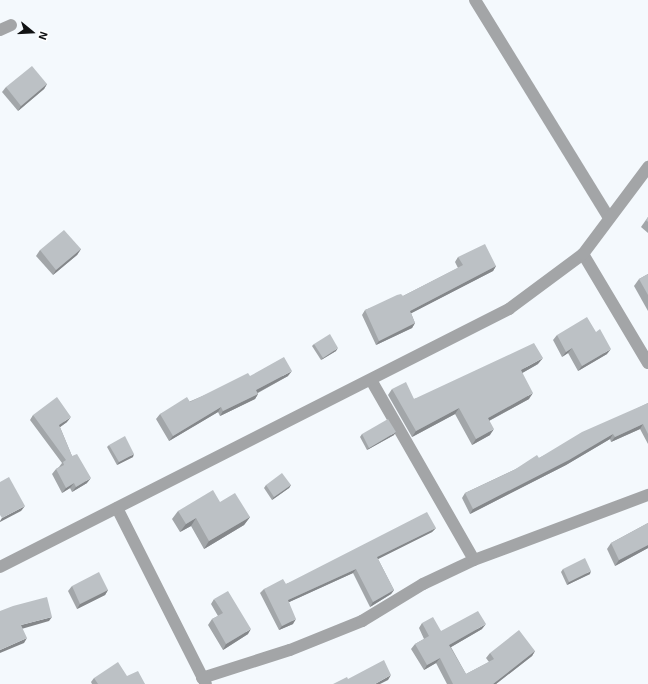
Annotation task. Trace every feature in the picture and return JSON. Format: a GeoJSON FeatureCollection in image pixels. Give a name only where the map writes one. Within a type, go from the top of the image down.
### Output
{"type":"FeatureCollection","features":[{"type":"Feature","properties":{"kind":"street"},"geometry":{"type":"LineString","coordinates":[[475,0],[610,218]]}},
{"type":"Feature","properties":{"kind":"street"},"geometry":{"type":"LineString","coordinates":[[0,567],[509,309],[583,254],[648,167]]}},
{"type":"Feature","properties":{"kind":"street"},"geometry":{"type":"LineString","coordinates":[[583,254],[648,363]]}},
{"type":"Feature","properties":{"kind":"street"},"geometry":{"type":"LineString","coordinates":[[371,380],[400,435],[474,560]]}},
{"type":"Feature","properties":{"kind":"street"},"geometry":{"type":"LineString","coordinates":[[117,508],[204,681],[290,650],[362,621],[423,584],[474,560],[648,495]]}},
{"type":"Feature","properties":{"kind":"building"},"geometry":{"type":"Polygon","coordinates":[[[32,66],[47,84],[21,106],[6,87],[32,66]]]}},
{"type":"Feature","properties":{"kind":"building"},"geometry":{"type":"Polygon","coordinates":[[[64,230],[81,249],[56,270],[40,250],[64,230]]]}},
{"type":"Feature","properties":{"kind":"building"},"geometry":{"type":"Polygon","coordinates":[[[485,244],[496,266],[410,311],[415,323],[379,341],[365,310],[397,295],[401,294],[403,296],[463,265],[458,257],[485,244]]]}},
{"type":"Feature","properties":{"kind":"building"},"geometry":{"type":"Polygon","coordinates":[[[648,274],[648,295],[639,279],[648,274]]]}},
{"type":"Feature","properties":{"kind":"building"},"geometry":{"type":"Polygon","coordinates":[[[587,317],[596,332],[600,329],[611,349],[582,366],[572,348],[566,352],[557,335],[587,317]]]}},
{"type":"Feature","properties":{"kind":"building"},"geometry":{"type":"Polygon","coordinates":[[[330,334],[338,348],[323,358],[314,344],[330,334]]]}},
{"type":"Feature","properties":{"kind":"building"},"geometry":{"type":"Polygon","coordinates":[[[534,343],[543,358],[521,370],[533,393],[488,418],[494,429],[476,439],[459,408],[416,431],[392,389],[406,382],[414,399],[534,343]]]}},
{"type":"Feature","properties":{"kind":"building"},"geometry":{"type":"Polygon","coordinates":[[[284,357],[292,371],[256,390],[258,394],[223,411],[221,407],[173,436],[160,414],[187,397],[190,402],[248,373],[250,376],[284,357]]]}},
{"type":"Feature","properties":{"kind":"building"},"geometry":{"type":"Polygon","coordinates":[[[57,397],[71,417],[59,425],[72,456],[77,454],[91,478],[76,487],[74,483],[66,488],[56,469],[64,465],[63,462],[66,460],[33,415],[57,397]]]}},
{"type":"Feature","properties":{"kind":"building"},"geometry":{"type":"Polygon","coordinates":[[[648,403],[648,434],[643,424],[615,437],[613,434],[569,460],[473,509],[465,493],[514,470],[537,455],[539,458],[582,432],[648,403]]]}},
{"type":"Feature","properties":{"kind":"building"},"geometry":{"type":"Polygon","coordinates":[[[388,419],[396,432],[369,448],[362,434],[388,419]]]}},
{"type":"Feature","properties":{"kind":"building"},"geometry":{"type":"Polygon","coordinates":[[[125,436],[134,454],[119,462],[109,445],[125,436]]]}},
{"type":"Feature","properties":{"kind":"building"},"geometry":{"type":"Polygon","coordinates":[[[282,473],[291,485],[274,497],[266,485],[282,473]]]}},
{"type":"Feature","properties":{"kind":"building"},"geometry":{"type":"Polygon","coordinates":[[[9,477],[25,506],[2,518],[0,515],[0,482],[9,477]]]}},
{"type":"Feature","properties":{"kind":"building"},"geometry":{"type":"Polygon","coordinates":[[[213,490],[220,502],[235,493],[250,517],[209,541],[196,518],[186,524],[178,511],[213,490]]]}},
{"type":"Feature","properties":{"kind":"building"},"geometry":{"type":"Polygon","coordinates":[[[427,512],[436,528],[377,557],[394,590],[373,602],[356,569],[288,600],[296,619],[282,626],[264,589],[283,579],[286,584],[427,512]]]}},
{"type":"Feature","properties":{"kind":"building"},"geometry":{"type":"Polygon","coordinates":[[[648,523],[648,545],[619,560],[611,543],[648,523]]]}},
{"type":"Feature","properties":{"kind":"building"},"geometry":{"type":"Polygon","coordinates":[[[585,558],[591,571],[569,582],[563,569],[585,558]]]}},
{"type":"Feature","properties":{"kind":"building"},"geometry":{"type":"Polygon","coordinates":[[[99,572],[108,590],[80,604],[72,586],[99,572]]]}},
{"type":"Feature","properties":{"kind":"building"},"geometry":{"type":"Polygon","coordinates":[[[228,591],[251,629],[226,644],[212,619],[223,613],[214,599],[228,591]]]}},
{"type":"Feature","properties":{"kind":"building"},"geometry":{"type":"Polygon","coordinates":[[[47,597],[52,617],[21,625],[27,638],[0,650],[0,611],[47,597]]]}},
{"type":"Feature","properties":{"kind":"building"},"geometry":{"type":"Polygon","coordinates":[[[478,611],[486,624],[449,645],[466,674],[494,659],[490,653],[519,630],[535,651],[493,684],[453,684],[440,658],[427,665],[415,644],[429,636],[422,623],[433,617],[441,631],[478,611]]]}},
{"type":"Feature","properties":{"kind":"building"},"geometry":{"type":"Polygon","coordinates":[[[384,660],[391,675],[375,684],[333,684],[347,677],[348,679],[384,660]]]}},
{"type":"Feature","properties":{"kind":"building"},"geometry":{"type":"Polygon","coordinates":[[[118,662],[127,676],[138,671],[145,684],[98,684],[94,678],[118,662]]]}}]}
